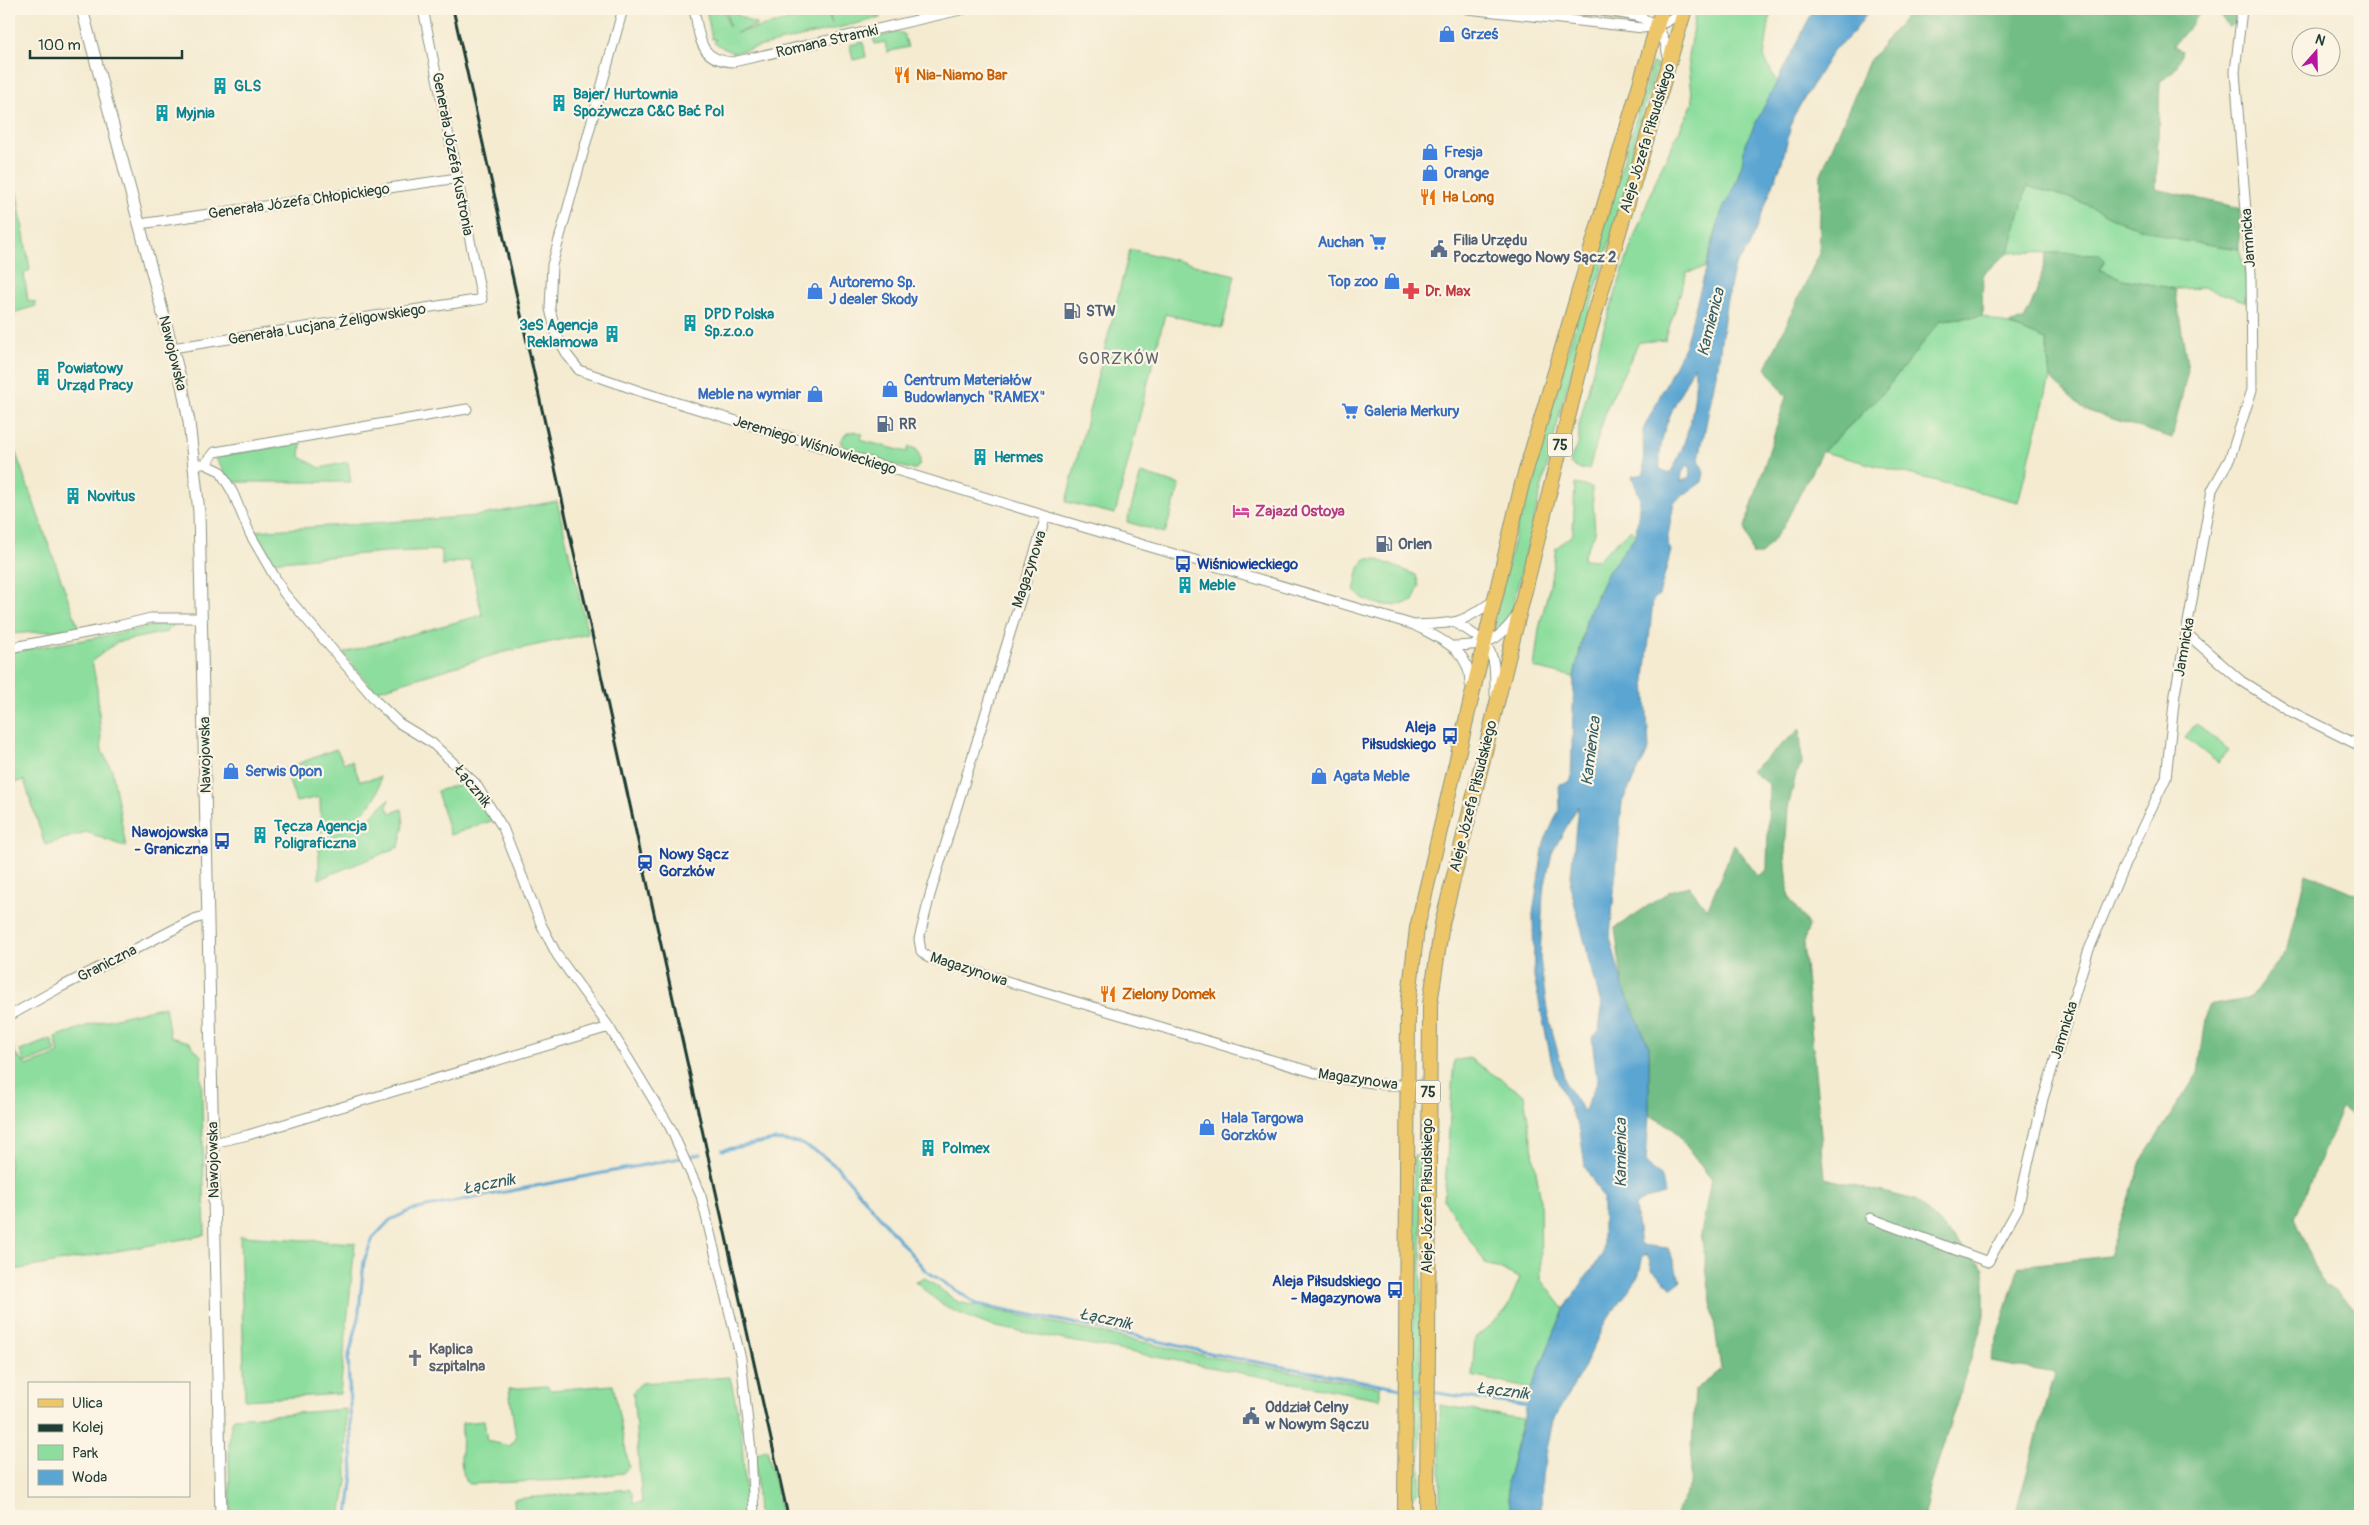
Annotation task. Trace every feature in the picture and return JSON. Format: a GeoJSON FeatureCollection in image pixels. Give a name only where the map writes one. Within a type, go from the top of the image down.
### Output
{"type":"FeatureCollection","features":[{"type":"Feature","properties":{"kind":"main road","name":"Aleje Józefa Piłsudskiego"},"geometry":{"type":"LineString","coordinates":[[1405,1516],[1408,1005],[1416,928],[1522,484],[1653,40],[1650,27],[1662,9]]}},
{"type":"Feature","properties":{"kind":"main road","name":"Aleje Józefa Piłsudskiego"},"geometry":{"type":"LineString","coordinates":[[1427,1516],[1428,1085],[1430,1004],[1442,924],[1517,616],[1588,337],[1684,9]]}},
{"type":"Feature","properties":{"kind":"main road"},"geometry":{"type":"LineString","coordinates":[[1444,814],[1467,821]]}},
{"type":"Feature","properties":{"kind":"main road"},"geometry":{"type":"LineString","coordinates":[[1406,1144],[1428,1145]]}},
{"type":"Feature","properties":{"kind":"street","name":"Nawojowska"},"geometry":{"type":"LineString","coordinates":[[82,9],[140,224],[200,464],[201,618],[221,1516]]}},
{"type":"Feature","properties":{"kind":"street","name":"Generała Józefa Kustronia"},"geometry":{"type":"LineString","coordinates":[[423,9],[482,299]]}},
{"type":"Feature","properties":{"kind":"street","name":"Jeremiego Wiśniowieckiego"},"geometry":{"type":"LineString","coordinates":[[623,9],[552,265],[550,309],[557,336],[579,370],[642,392],[1046,516],[1414,625],[1454,646]]}},
{"type":"Feature","properties":{"kind":"street","name":"Romana Stramki"},"geometry":{"type":"LineString","coordinates":[[694,9],[701,43],[706,54],[718,62],[733,62],[965,9]]}},
{"type":"Feature","properties":{"kind":"street"},"geometry":{"type":"LineString","coordinates":[[1467,9],[1650,27],[1672,20],[1684,9]]}},
{"type":"Feature","properties":{"kind":"street"},"geometry":{"type":"LineString","coordinates":[[1498,9],[1568,9],[1643,16],[1667,52],[1669,64]]}},
{"type":"Feature","properties":{"kind":"street"},"geometry":{"type":"LineString","coordinates":[[1567,20],[1568,9]]}},
{"type":"Feature","properties":{"kind":"street"},"geometry":{"type":"LineString","coordinates":[[1628,14],[1643,9]]}},
{"type":"Feature","properties":{"kind":"street","name":"Jamnicka"},"geometry":{"type":"LineString","coordinates":[[1870,1218],[1988,1262],[2018,1208],[2042,1099],[2088,952],[2123,868],[2166,778],[2175,694],[2212,490],[2230,458],[2252,390],[2251,274],[2235,72],[2242,9]]}},
{"type":"Feature","properties":{"kind":"street","name":"Generała Józefa Chłopickiego"},"geometry":{"type":"LineString","coordinates":[[140,224],[458,178]]}},
{"type":"Feature","properties":{"kind":"street","name":"Generała Lucjana Żeligowskiego"},"geometry":{"type":"LineString","coordinates":[[172,348],[482,299]]}},
{"type":"Feature","properties":{"kind":"street"},"geometry":{"type":"LineString","coordinates":[[200,464],[215,452],[466,409]]}},
{"type":"Feature","properties":{"kind":"street","name":"Łącznik"},"geometry":{"type":"LineString","coordinates":[[200,464],[220,471],[233,493],[250,534],[284,593],[378,703],[399,723],[432,743],[475,783],[503,828],[541,924],[557,955],[609,1028],[670,1127],[701,1196],[741,1359],[751,1450],[754,1516]]}},
{"type":"Feature","properties":{"kind":"street","name":"Magazynowa"},"geometry":{"type":"LineString","coordinates":[[1046,516],[1010,627],[930,895],[919,939],[921,951],[929,958],[1329,1078],[1428,1085]]}},
{"type":"Feature","properties":{"kind":"street","name":"Jeremiego Wiśniowieckiego"},"geometry":{"type":"LineString","coordinates":[[1414,625],[1456,623],[1466,620],[1493,601]]}},
{"type":"Feature","properties":{"kind":"street","name":"Aleje Józefa Piłsudskiego"},"geometry":{"type":"LineString","coordinates":[[1454,646],[1484,644],[1502,636],[1517,616]]}},
{"type":"Feature","properties":{"kind":"street"},"geometry":{"type":"LineString","coordinates":[[9,648],[151,618],[201,618]]}},
{"type":"Feature","properties":{"kind":"street"},"geometry":{"type":"LineString","coordinates":[[1456,623],[1484,644],[1490,651],[1496,666],[1495,706]]}},
{"type":"Feature","properties":{"kind":"street"},"geometry":{"type":"LineString","coordinates":[[2186,633],[2241,681],[2288,710],[2360,746]]}},
{"type":"Feature","properties":{"kind":"street","name":"Aleje Józefa Piłsudskiego"},"geometry":{"type":"LineString","coordinates":[[1454,646],[1462,656],[1471,675],[1470,700]]}},
{"type":"Feature","properties":{"kind":"street","name":"Graniczna"},"geometry":{"type":"LineString","coordinates":[[9,1016],[80,977],[194,919],[208,915]]}},
{"type":"Feature","properties":{"kind":"street"},"geometry":{"type":"LineString","coordinates":[[213,1143],[257,1132],[609,1028]]}},
{"type":"Feature","properties":{"kind":"green space"},"geometry":{"type":"Polygon","coordinates":[[[706,9],[724,9],[729,27],[727,9],[757,25],[736,33],[827,11],[832,24],[829,11],[882,9],[880,18],[733,53],[714,43],[716,39],[712,39],[706,9]]]}},
{"type":"Feature","properties":{"kind":"green space"},"geometry":{"type":"Polygon","coordinates":[[[1696,9],[1771,9],[1764,57],[1777,83],[1745,144],[1742,164],[1734,188],[1722,211],[1705,268],[1687,272],[1665,340],[1639,342],[1607,407],[1589,469],[1578,469],[1570,463],[1579,443],[1579,425],[1603,331],[1633,240],[1660,170],[1693,103],[1688,56],[1696,9]]]}},
{"type":"Feature","properties":{"kind":"green space"},"geometry":{"type":"Polygon","coordinates":[[[1912,9],[2202,9],[2174,45],[2182,51],[2177,65],[2169,75],[2160,81],[2156,189],[2240,208],[2239,249],[2179,240],[2121,222],[2077,200],[2027,186],[2009,252],[1983,274],[1982,316],[1941,320],[1881,395],[1821,453],[1783,527],[1761,555],[1753,555],[1745,527],[1786,397],[1766,368],[1819,254],[1821,174],[1869,61],[1912,9]]]}},
{"type":"Feature","properties":{"kind":"green space"},"geometry":{"type":"Polygon","coordinates":[[[2221,9],[2240,9],[2235,24],[2229,27],[2222,18],[2221,9]]]}},
{"type":"Feature","properties":{"kind":"green space"},"geometry":{"type":"Polygon","coordinates":[[[899,32],[904,34],[908,47],[887,52],[885,42],[875,44],[873,38],[899,32]]]}},
{"type":"Feature","properties":{"kind":"green space"},"geometry":{"type":"Polygon","coordinates":[[[863,42],[866,57],[853,60],[850,45],[863,42]]]}},
{"type":"Feature","properties":{"kind":"green space"},"geometry":{"type":"Polygon","coordinates":[[[1652,63],[1657,65],[1633,146],[1626,187],[1562,404],[1511,614],[1508,621],[1494,635],[1492,631],[1521,510],[1652,63]]]}},
{"type":"Feature","properties":{"kind":"green space"},"geometry":{"type":"Polygon","coordinates":[[[9,179],[13,189],[16,188],[30,270],[24,274],[28,301],[35,302],[36,306],[9,314],[9,179]]]}},
{"type":"Feature","properties":{"kind":"green space"},"geometry":{"type":"Polygon","coordinates":[[[2027,186],[2077,200],[2121,222],[2179,240],[2239,249],[2246,276],[2247,302],[2205,288],[2175,289],[2123,279],[2100,270],[2099,254],[2009,252],[2027,186]]]}},
{"type":"Feature","properties":{"kind":"green space"},"geometry":{"type":"Polygon","coordinates":[[[1130,249],[1235,275],[1222,328],[1165,314],[1115,514],[1066,502],[1130,249]]]}},
{"type":"Feature","properties":{"kind":"green space"},"geometry":{"type":"Polygon","coordinates":[[[2047,253],[2099,254],[2105,260],[2100,270],[2123,279],[2175,289],[2188,370],[2172,438],[2085,410],[2050,378],[2046,340],[2007,324],[2024,320],[2037,292],[2047,253]]]}},
{"type":"Feature","properties":{"kind":"green space"},"geometry":{"type":"Polygon","coordinates":[[[1982,316],[2046,340],[2050,378],[2018,502],[1823,452],[1881,395],[1941,320],[1982,316]]]}},
{"type":"Feature","properties":{"kind":"green space"},"geometry":{"type":"Polygon","coordinates":[[[855,431],[863,434],[860,439],[864,441],[907,452],[909,446],[917,450],[920,460],[918,466],[916,469],[910,469],[861,456],[851,451],[844,447],[840,441],[847,433],[855,431]]]}},
{"type":"Feature","properties":{"kind":"green space"},"geometry":{"type":"Polygon","coordinates":[[[9,434],[79,629],[9,634],[9,434]]]}},
{"type":"Feature","properties":{"kind":"green space"},"geometry":{"type":"Polygon","coordinates":[[[301,443],[300,457],[320,468],[348,462],[351,482],[230,482],[215,457],[301,443]]]}},
{"type":"Feature","properties":{"kind":"green space"},"geometry":{"type":"Polygon","coordinates":[[[1141,473],[1180,485],[1165,533],[1127,522],[1141,473]]]}},
{"type":"Feature","properties":{"kind":"green space"},"geometry":{"type":"Polygon","coordinates":[[[1575,484],[1592,487],[1595,533],[1582,559],[1597,560],[1630,530],[1636,535],[1608,572],[1587,617],[1574,677],[1534,668],[1539,629],[1550,584],[1556,548],[1573,534],[1575,484]]]}},
{"type":"Feature","properties":{"kind":"green space"},"geometry":{"type":"Polygon","coordinates":[[[557,501],[588,634],[500,653],[375,691],[343,653],[482,615],[470,560],[442,565],[442,550],[386,552],[269,562],[253,536],[255,531],[477,516],[557,501]]]}},
{"type":"Feature","properties":{"kind":"green space"},"geometry":{"type":"Polygon","coordinates":[[[1365,559],[1376,559],[1416,575],[1419,586],[1413,601],[1398,605],[1382,605],[1367,600],[1354,591],[1359,568],[1365,559]]]}},
{"type":"Feature","properties":{"kind":"green space"},"geometry":{"type":"Polygon","coordinates":[[[177,621],[167,632],[117,642],[92,661],[97,688],[102,751],[112,770],[126,847],[86,832],[45,845],[24,780],[9,784],[9,652],[89,639],[177,621]]]}},
{"type":"Feature","properties":{"kind":"green space"},"geometry":{"type":"Polygon","coordinates":[[[2196,724],[2229,750],[2218,763],[2185,737],[2196,724]]]}},
{"type":"Feature","properties":{"kind":"green space"},"geometry":{"type":"Polygon","coordinates":[[[1800,729],[1802,765],[1796,774],[1788,808],[1785,853],[1789,898],[1809,926],[1803,943],[1825,1178],[1916,1200],[1984,1268],[1984,1317],[1930,1487],[1924,1516],[1675,1516],[1690,1485],[1695,1390],[1721,1369],[1701,1234],[1711,1179],[1673,1128],[1649,1115],[1649,1047],[1623,987],[1615,928],[1670,891],[1689,886],[1707,910],[1734,845],[1758,876],[1767,870],[1769,784],[1751,771],[1800,729]]]}},
{"type":"Feature","properties":{"kind":"green space"},"geometry":{"type":"Polygon","coordinates":[[[336,749],[344,763],[352,761],[360,781],[380,777],[379,789],[375,799],[361,814],[321,832],[320,797],[296,802],[285,769],[336,749]]]}},
{"type":"Feature","properties":{"kind":"green space"},"geometry":{"type":"Polygon","coordinates":[[[464,783],[494,820],[450,835],[437,791],[464,783]]]}},
{"type":"Feature","properties":{"kind":"green space"},"geometry":{"type":"Polygon","coordinates":[[[389,799],[387,808],[391,813],[402,809],[404,824],[399,847],[319,879],[319,840],[366,821],[389,799]]]}},
{"type":"Feature","properties":{"kind":"green space"},"geometry":{"type":"Polygon","coordinates":[[[2306,873],[2360,896],[2360,1119],[2342,1108],[2295,1218],[2321,1280],[2360,1312],[2360,1516],[2015,1516],[2054,1373],[1990,1361],[2019,1266],[2109,1256],[2141,1161],[2198,1073],[2208,1006],[2251,998],[2286,951],[2306,873]]]}},
{"type":"Feature","properties":{"kind":"green space"},"geometry":{"type":"Polygon","coordinates":[[[165,1006],[170,1037],[189,1042],[201,1056],[205,1235],[9,1271],[9,1036],[15,1053],[26,1066],[59,1054],[55,1037],[92,1024],[165,1006]]]}},
{"type":"Feature","properties":{"kind":"green space"},"geometry":{"type":"Polygon","coordinates":[[[51,1039],[56,1052],[25,1063],[20,1051],[51,1039]]]}},
{"type":"Feature","properties":{"kind":"green space"},"geometry":{"type":"Polygon","coordinates":[[[1469,1058],[1524,1095],[1540,1196],[1541,1279],[1564,1309],[1531,1389],[1472,1376],[1475,1338],[1506,1311],[1520,1278],[1485,1263],[1444,1200],[1454,1061],[1469,1058]]]}},
{"type":"Feature","properties":{"kind":"green space"},"geometry":{"type":"Polygon","coordinates":[[[1414,1155],[1420,1156],[1422,1166],[1420,1484],[1418,1492],[1411,1497],[1414,1155]]]}},
{"type":"Feature","properties":{"kind":"green space"},"geometry":{"type":"Polygon","coordinates":[[[240,1236],[355,1243],[340,1394],[245,1400],[240,1236]]]}},
{"type":"Feature","properties":{"kind":"green space"},"geometry":{"type":"Polygon","coordinates":[[[925,1278],[958,1302],[1226,1360],[1380,1387],[1380,1399],[991,1326],[958,1313],[941,1303],[915,1281],[925,1278]]]}},
{"type":"Feature","properties":{"kind":"green space"},"geometry":{"type":"Polygon","coordinates":[[[730,1377],[741,1427],[747,1516],[515,1516],[514,1499],[629,1489],[632,1493],[633,1503],[642,1503],[633,1392],[641,1383],[730,1377]]]}},
{"type":"Feature","properties":{"kind":"green space"},"geometry":{"type":"Polygon","coordinates":[[[613,1385],[629,1467],[623,1473],[565,1480],[469,1484],[465,1481],[461,1462],[462,1423],[484,1421],[487,1441],[510,1446],[516,1438],[509,1389],[547,1386],[551,1390],[613,1385]]]}},
{"type":"Feature","properties":{"kind":"green space"},"geometry":{"type":"Polygon","coordinates":[[[1440,1405],[1522,1419],[1507,1482],[1511,1516],[1440,1516],[1440,1405]]]}},
{"type":"Feature","properties":{"kind":"green space"},"geometry":{"type":"Polygon","coordinates":[[[346,1409],[347,1481],[341,1516],[231,1516],[229,1449],[231,1424],[234,1418],[346,1409]]]}},
{"type":"Feature","properties":{"kind":"green space"},"geometry":{"type":"Polygon","coordinates":[[[767,1449],[782,1516],[758,1516],[755,1455],[767,1449]]]}},
{"type":"Feature","properties":{"kind":"water","name":"Kamienica"},"geometry":{"type":"Polygon","coordinates":[[[1814,9],[1869,9],[1854,31],[1834,49],[1793,117],[1782,162],[1749,247],[1735,266],[1726,304],[1718,365],[1699,459],[1704,473],[1702,482],[1674,502],[1667,541],[1671,551],[1659,595],[1653,600],[1645,679],[1649,749],[1622,802],[1610,937],[1623,987],[1649,1047],[1649,1115],[1646,1162],[1662,1178],[1665,1194],[1645,1199],[1635,1206],[1640,1245],[1668,1248],[1681,1281],[1672,1288],[1652,1269],[1648,1255],[1643,1255],[1638,1278],[1605,1322],[1583,1370],[1553,1420],[1542,1475],[1541,1516],[1511,1516],[1507,1482],[1531,1389],[1564,1309],[1603,1253],[1603,1198],[1585,1167],[1580,1131],[1554,1073],[1534,977],[1533,914],[1544,842],[1560,808],[1559,784],[1571,781],[1574,677],[1587,617],[1608,572],[1636,535],[1640,498],[1632,476],[1644,474],[1643,430],[1685,345],[1722,211],[1734,188],[1742,164],[1745,144],[1814,9]],[[1694,366],[1675,403],[1665,428],[1660,455],[1660,469],[1670,473],[1682,450],[1690,421],[1695,392],[1694,366]],[[1687,465],[1682,473],[1681,482],[1689,477],[1691,469],[1687,465]],[[1578,806],[1552,853],[1543,893],[1540,958],[1547,1010],[1566,1085],[1584,1112],[1597,1082],[1592,1037],[1599,1031],[1602,1008],[1570,886],[1578,806]]]}},
{"type":"Feature","properties":{"kind":"waterway","name":"Łącznik"},"geometry":{"type":"LineString","coordinates":[[722,1150],[775,1140],[799,1143],[819,1153],[838,1168],[925,1270],[977,1304],[1123,1333],[1223,1356],[1402,1388]]}},
{"type":"Feature","properties":{"kind":"waterway","name":"Łącznik"},"geometry":{"type":"LineString","coordinates":[[348,1516],[353,1474],[348,1359],[358,1321],[364,1261],[373,1238],[390,1220],[412,1210],[701,1154]]}},
{"type":"Feature","properties":{"kind":"waterway","name":"Łącznik"},"geometry":{"type":"LineString","coordinates":[[1411,1389],[1424,1391]]}},
{"type":"Feature","properties":{"kind":"waterway","name":"Łącznik"},"geometry":{"type":"LineString","coordinates":[[1430,1392],[1528,1406]]}},
{"type":"Feature","properties":{"kind":"railway"},"geometry":{"type":"LineString","coordinates":[[453,9],[788,1516]]}},
{"type":"Feature","properties":{"kind":"place","name":"Grześ"},"geometry":{"type":"Point","coordinates":[1447,34]}},
{"type":"Feature","properties":{"kind":"place","name":"Nia-Niamo Bar"},"geometry":{"type":"Point","coordinates":[902,75]}},
{"type":"Feature","properties":{"kind":"place","name":"GLS"},"geometry":{"type":"Point","coordinates":[220,86]}},
{"type":"Feature","properties":{"kind":"place","name":"Bajer/ Hurtownia Spożywcza C&C Bać Pol"},"geometry":{"type":"Point","coordinates":[559,103]}},
{"type":"Feature","properties":{"kind":"place","name":"Myjnia"},"geometry":{"type":"Point","coordinates":[162,113]}},
{"type":"Feature","properties":{"kind":"place","name":"Fresja"},"geometry":{"type":"Point","coordinates":[1430,152]}},
{"type":"Feature","properties":{"kind":"place","name":"Orange"},"geometry":{"type":"Point","coordinates":[1430,173]}},
{"type":"Feature","properties":{"kind":"place","name":"Ha Long"},"geometry":{"type":"Point","coordinates":[1428,197]}},
{"type":"Feature","properties":{"kind":"place","name":"Auchan"},"geometry":{"type":"Point","coordinates":[1378,242]}},
{"type":"Feature","properties":{"kind":"place","name":"Filia Urzędu Pocztowego Nowy Sącz 2"},"geometry":{"type":"Point","coordinates":[1439,249]}},
{"type":"Feature","properties":{"kind":"place","name":"Top zoo"},"geometry":{"type":"Point","coordinates":[1392,281]}},
{"type":"Feature","properties":{"kind":"place","name":"Autoremo Sp. J dealer Skody"},"geometry":{"type":"Point","coordinates":[815,291]}},
{"type":"Feature","properties":{"kind":"place","name":"Dr. Max"},"geometry":{"type":"Point","coordinates":[1411,291]}},
{"type":"Feature","properties":{"kind":"place","name":"STW"},"geometry":{"type":"Point","coordinates":[1072,311]}},
{"type":"Feature","properties":{"kind":"place","name":"DPD Polska Sp.z.o.o"},"geometry":{"type":"Point","coordinates":[690,323]}},
{"type":"Feature","properties":{"kind":"place","name":"3eS Agencja Reklamowa"},"geometry":{"type":"Point","coordinates":[612,334]}},
{"type":"Feature","properties":{"kind":"place","name":"Powiatowy Urząd Pracy"},"geometry":{"type":"Point","coordinates":[43,377]}},
{"type":"Feature","properties":{"kind":"place","name":"Centrum Materiałów Budowlanych \"RAMEX\""},"geometry":{"type":"Point","coordinates":[890,389]}},
{"type":"Feature","properties":{"kind":"place","name":"Meble na wymiar"},"geometry":{"type":"Point","coordinates":[815,394]}},
{"type":"Feature","properties":{"kind":"place","name":"Galeria Merkury"},"geometry":{"type":"Point","coordinates":[1350,411]}},
{"type":"Feature","properties":{"kind":"place","name":"RR"},"geometry":{"type":"Point","coordinates":[885,424]}},
{"type":"Feature","properties":{"kind":"place","name":"Hermes"},"geometry":{"type":"Point","coordinates":[980,457]}},
{"type":"Feature","properties":{"kind":"place","name":"Novitus"},"geometry":{"type":"Point","coordinates":[73,496]}},
{"type":"Feature","properties":{"kind":"place","name":"Zajazd Ostoya"},"geometry":{"type":"Point","coordinates":[1241,511]}},
{"type":"Feature","properties":{"kind":"place","name":"Orlen"},"geometry":{"type":"Point","coordinates":[1384,544]}},
{"type":"Feature","properties":{"kind":"place","name":"Wiśniowieckiego"},"geometry":{"type":"Point","coordinates":[1183,564]}},
{"type":"Feature","properties":{"kind":"place","name":"Meble"},"geometry":{"type":"Point","coordinates":[1185,585]}},
{"type":"Feature","properties":{"kind":"place","name":"Aleja Piłsudskiego"},"geometry":{"type":"Point","coordinates":[1450,736]}},
{"type":"Feature","properties":{"kind":"place","name":"Serwis Opon"},"geometry":{"type":"Point","coordinates":[231,771]}},
{"type":"Feature","properties":{"kind":"place","name":"Agata Meble"},"geometry":{"type":"Point","coordinates":[1319,776]}},
{"type":"Feature","properties":{"kind":"place","name":"Tęcza Agencja Poligraficzna"},"geometry":{"type":"Point","coordinates":[260,835]}},
{"type":"Feature","properties":{"kind":"place","name":"Nawojowska - Graniczna"},"geometry":{"type":"Point","coordinates":[222,841]}},
{"type":"Feature","properties":{"kind":"place","name":"Nowy Sącz Gorzków"},"geometry":{"type":"Point","coordinates":[645,863]}},
{"type":"Feature","properties":{"kind":"place","name":"Zielony Domek"},"geometry":{"type":"Point","coordinates":[1108,994]}},
{"type":"Feature","properties":{"kind":"place","name":"Hala Targowa Gorzków"},"geometry":{"type":"Point","coordinates":[1207,1127]}},
{"type":"Feature","properties":{"kind":"place","name":"Polmex"},"geometry":{"type":"Point","coordinates":[928,1148]}},
{"type":"Feature","properties":{"kind":"place","name":"Aleja Piłsudskiego - Magazynowa"},"geometry":{"type":"Point","coordinates":[1395,1290]}},
{"type":"Feature","properties":{"kind":"place","name":"Kaplica szpitalna"},"geometry":{"type":"Point","coordinates":[415,1358]}},
{"type":"Feature","properties":{"kind":"place","name":"Oddział Celny w Nowym Sączu"},"geometry":{"type":"Point","coordinates":[1251,1416]}},
{"type":"Feature","properties":{"kind":"district","name":"GORZKÓW"},"geometry":{"type":"Point","coordinates":[1119,358]}}]}
